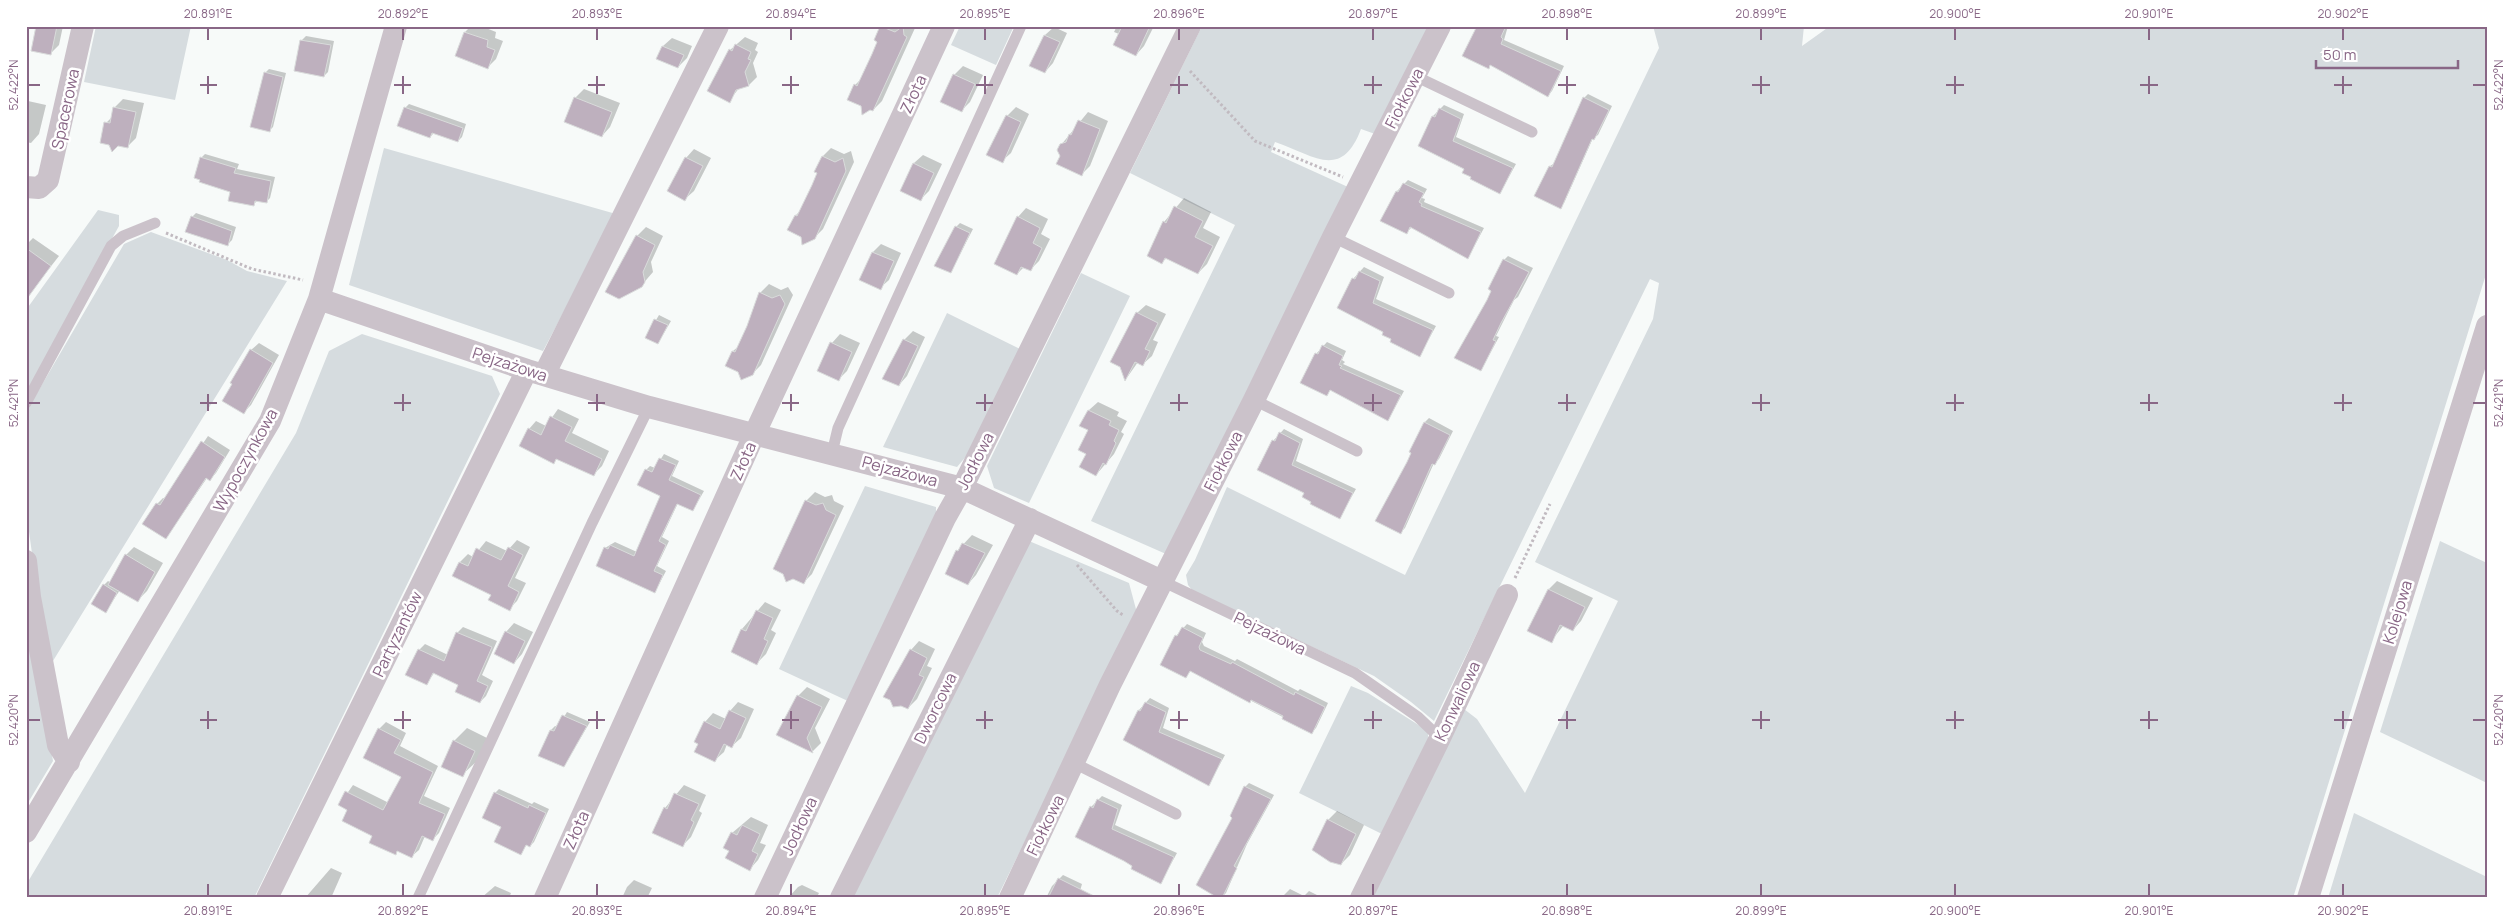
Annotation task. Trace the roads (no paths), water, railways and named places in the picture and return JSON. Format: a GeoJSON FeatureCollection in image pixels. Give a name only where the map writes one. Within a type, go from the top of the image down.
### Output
{"type":"FeatureCollection","features":[{"type":"Feature","properties":{"kind":"street","name":"Spacerowa"},"geometry":{"type":"LineString","coordinates":[[32,188],[46,184],[52,168],[83,26]]}},
{"type":"Feature","properties":{"kind":"street","name":"Wypoczynkowa"},"geometry":{"type":"LineString","coordinates":[[26,832],[270,421],[319,299],[396,26]]}},
{"type":"Feature","properties":{"kind":"street","name":"Partyzantów"},"geometry":{"type":"LineString","coordinates":[[267,898],[535,372],[718,26]]}},
{"type":"Feature","properties":{"kind":"street","name":"Złota"},"geometry":{"type":"LineString","coordinates":[[545,898],[755,433],[944,26]]}},
{"type":"Feature","properties":{"kind":"street","name":"Jodłowa"},"geometry":{"type":"LineString","coordinates":[[765,898],[945,518],[962,488],[1190,26]]}},
{"type":"Feature","properties":{"kind":"street","name":"Fiołkowa"},"geometry":{"type":"LineString","coordinates":[[1010,898],[1110,685],[1440,26]]}},
{"type":"Feature","properties":{"kind":"street","name":"Pejzażowa"},"geometry":{"type":"LineString","coordinates":[[319,299],[535,372],[649,407],[962,488],[1162,581]]}},
{"type":"Feature","properties":{"kind":"street","name":"Kolejowa"},"geometry":{"type":"LineString","coordinates":[[2308,898],[2487,326]]}},
{"type":"Feature","properties":{"kind":"street","name":"Dworcowa"},"geometry":{"type":"LineString","coordinates":[[841,898],[1030,519]]}},
{"type":"Feature","properties":{"kind":"street"},"geometry":{"type":"LineString","coordinates":[[26,561],[30,597],[58,744],[69,762]]}},
{"type":"Feature","properties":{"kind":"street","name":"Konwaliowa"},"geometry":{"type":"LineString","coordinates":[[1361,898],[1440,738],[1507,595]]}},
{"type":"Feature","properties":{"kind":"lane"},"geometry":{"type":"LineString","coordinates":[[832,453],[838,428],[1021,26]]}},
{"type":"Feature","properties":{"kind":"lane"},"geometry":{"type":"LineString","coordinates":[[1415,76],[1532,132]]}},
{"type":"Feature","properties":{"kind":"lane"},"geometry":{"type":"LineString","coordinates":[[26,403],[111,246],[124,236],[152,225]]}},
{"type":"Feature","properties":{"kind":"lane"},"geometry":{"type":"LineString","coordinates":[[1333,237],[1449,293]]}},
{"type":"Feature","properties":{"kind":"lane"},"geometry":{"type":"LineString","coordinates":[[1254,400],[1357,451]]}},
{"type":"Feature","properties":{"kind":"lane"},"geometry":{"type":"LineString","coordinates":[[418,898],[592,523],[649,407]]}},
{"type":"Feature","properties":{"kind":"lane","name":"Pejzażowa"},"geometry":{"type":"LineString","coordinates":[[1162,581],[1355,673],[1418,717],[1440,738]]}},
{"type":"Feature","properties":{"kind":"lane"},"geometry":{"type":"LineString","coordinates":[[1074,763],[1176,814]]}}]}
